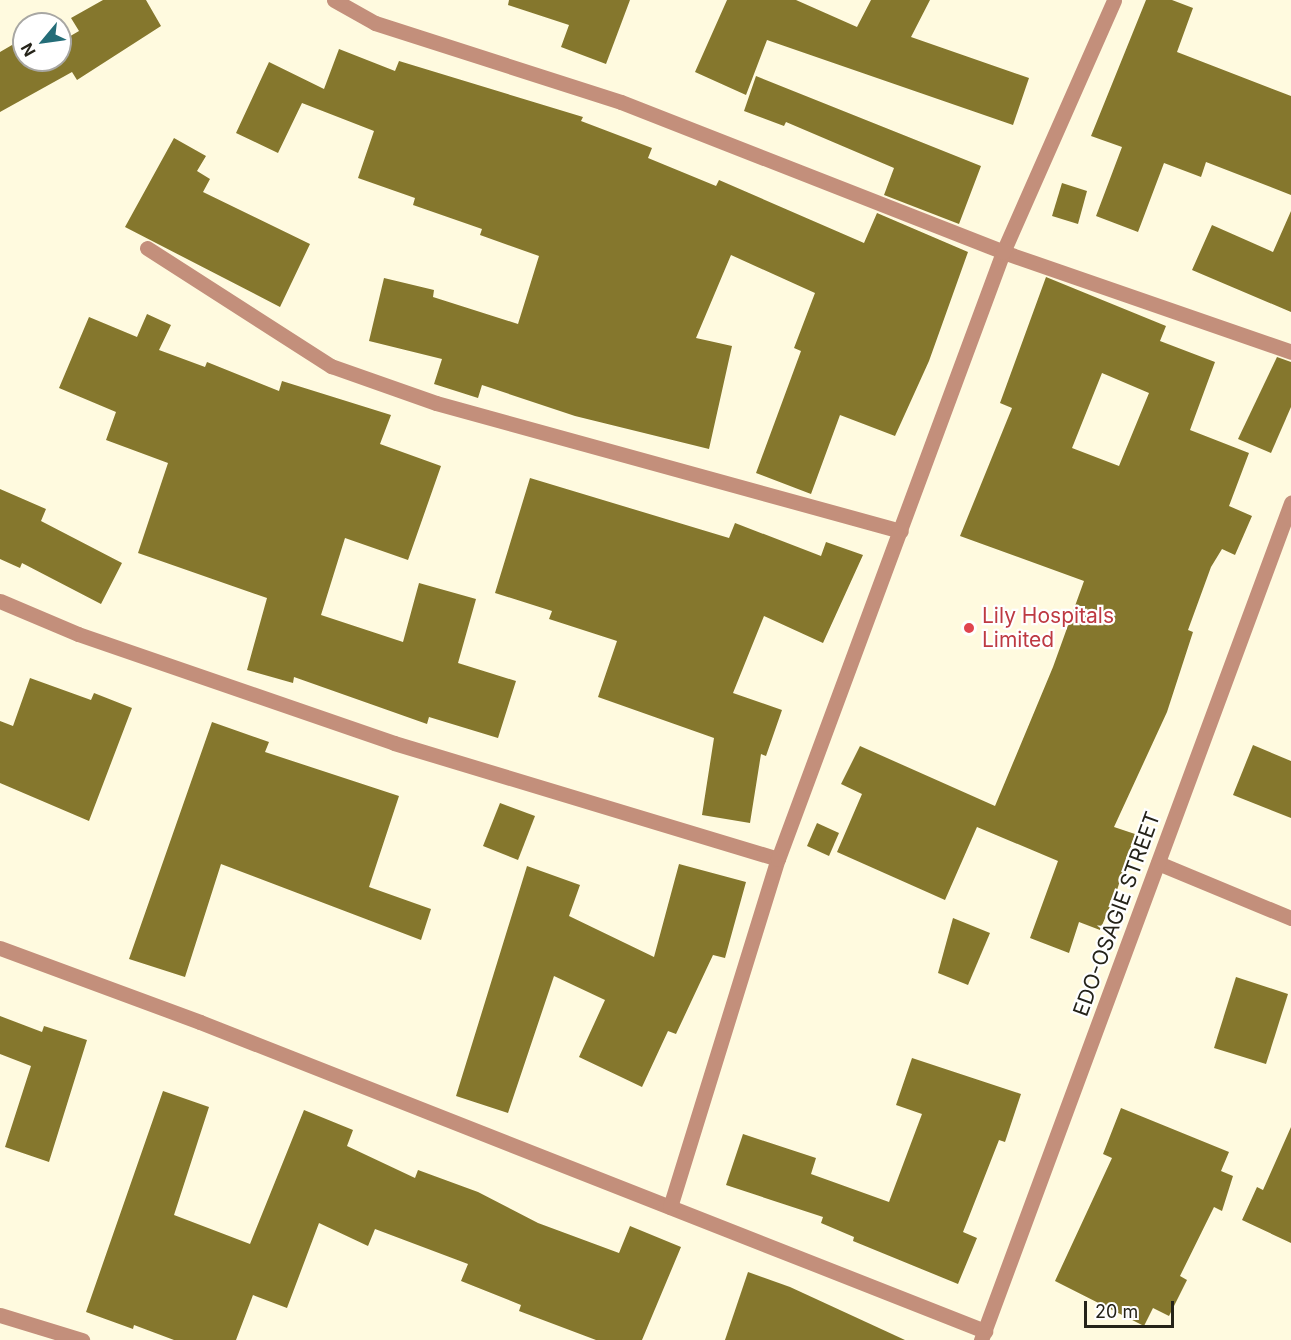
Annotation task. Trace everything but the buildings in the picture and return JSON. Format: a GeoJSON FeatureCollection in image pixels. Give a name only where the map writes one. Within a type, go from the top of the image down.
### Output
{"type":"FeatureCollection","features":[{"type":"Feature","properties":{"kind":"street"},"geometry":{"type":"LineString","coordinates":[[334,0],[375,23],[621,102],[1004,252],[1291,352]]}},
{"type":"Feature","properties":{"kind":"street"},"geometry":{"type":"LineString","coordinates":[[670,1207],[778,859],[1004,252],[1114,0]]}},
{"type":"Feature","properties":{"kind":"street"},"geometry":{"type":"LineString","coordinates":[[147,248],[331,366],[436,402],[901,531]]}},
{"type":"Feature","properties":{"kind":"street","name":"EDO-OSAGIE STREET"},"geometry":{"type":"LineString","coordinates":[[983,1335],[1291,503]]}},
{"type":"Feature","properties":{"kind":"street"},"geometry":{"type":"LineString","coordinates":[[0,602],[78,634],[394,743],[778,859]]}},
{"type":"Feature","properties":{"kind":"street"},"geometry":{"type":"LineString","coordinates":[[1158,863],[1291,918]]}},
{"type":"Feature","properties":{"kind":"street"},"geometry":{"type":"LineString","coordinates":[[0,948],[670,1207],[983,1335]]}},
{"type":"Feature","properties":{"kind":"street"},"geometry":{"type":"LineString","coordinates":[[0,1315],[82,1340]]}},
{"type":"Feature","properties":{"kind":"place","name":"Lily Hospitals Limited"},"geometry":{"type":"Point","coordinates":[969,628]}}]}
